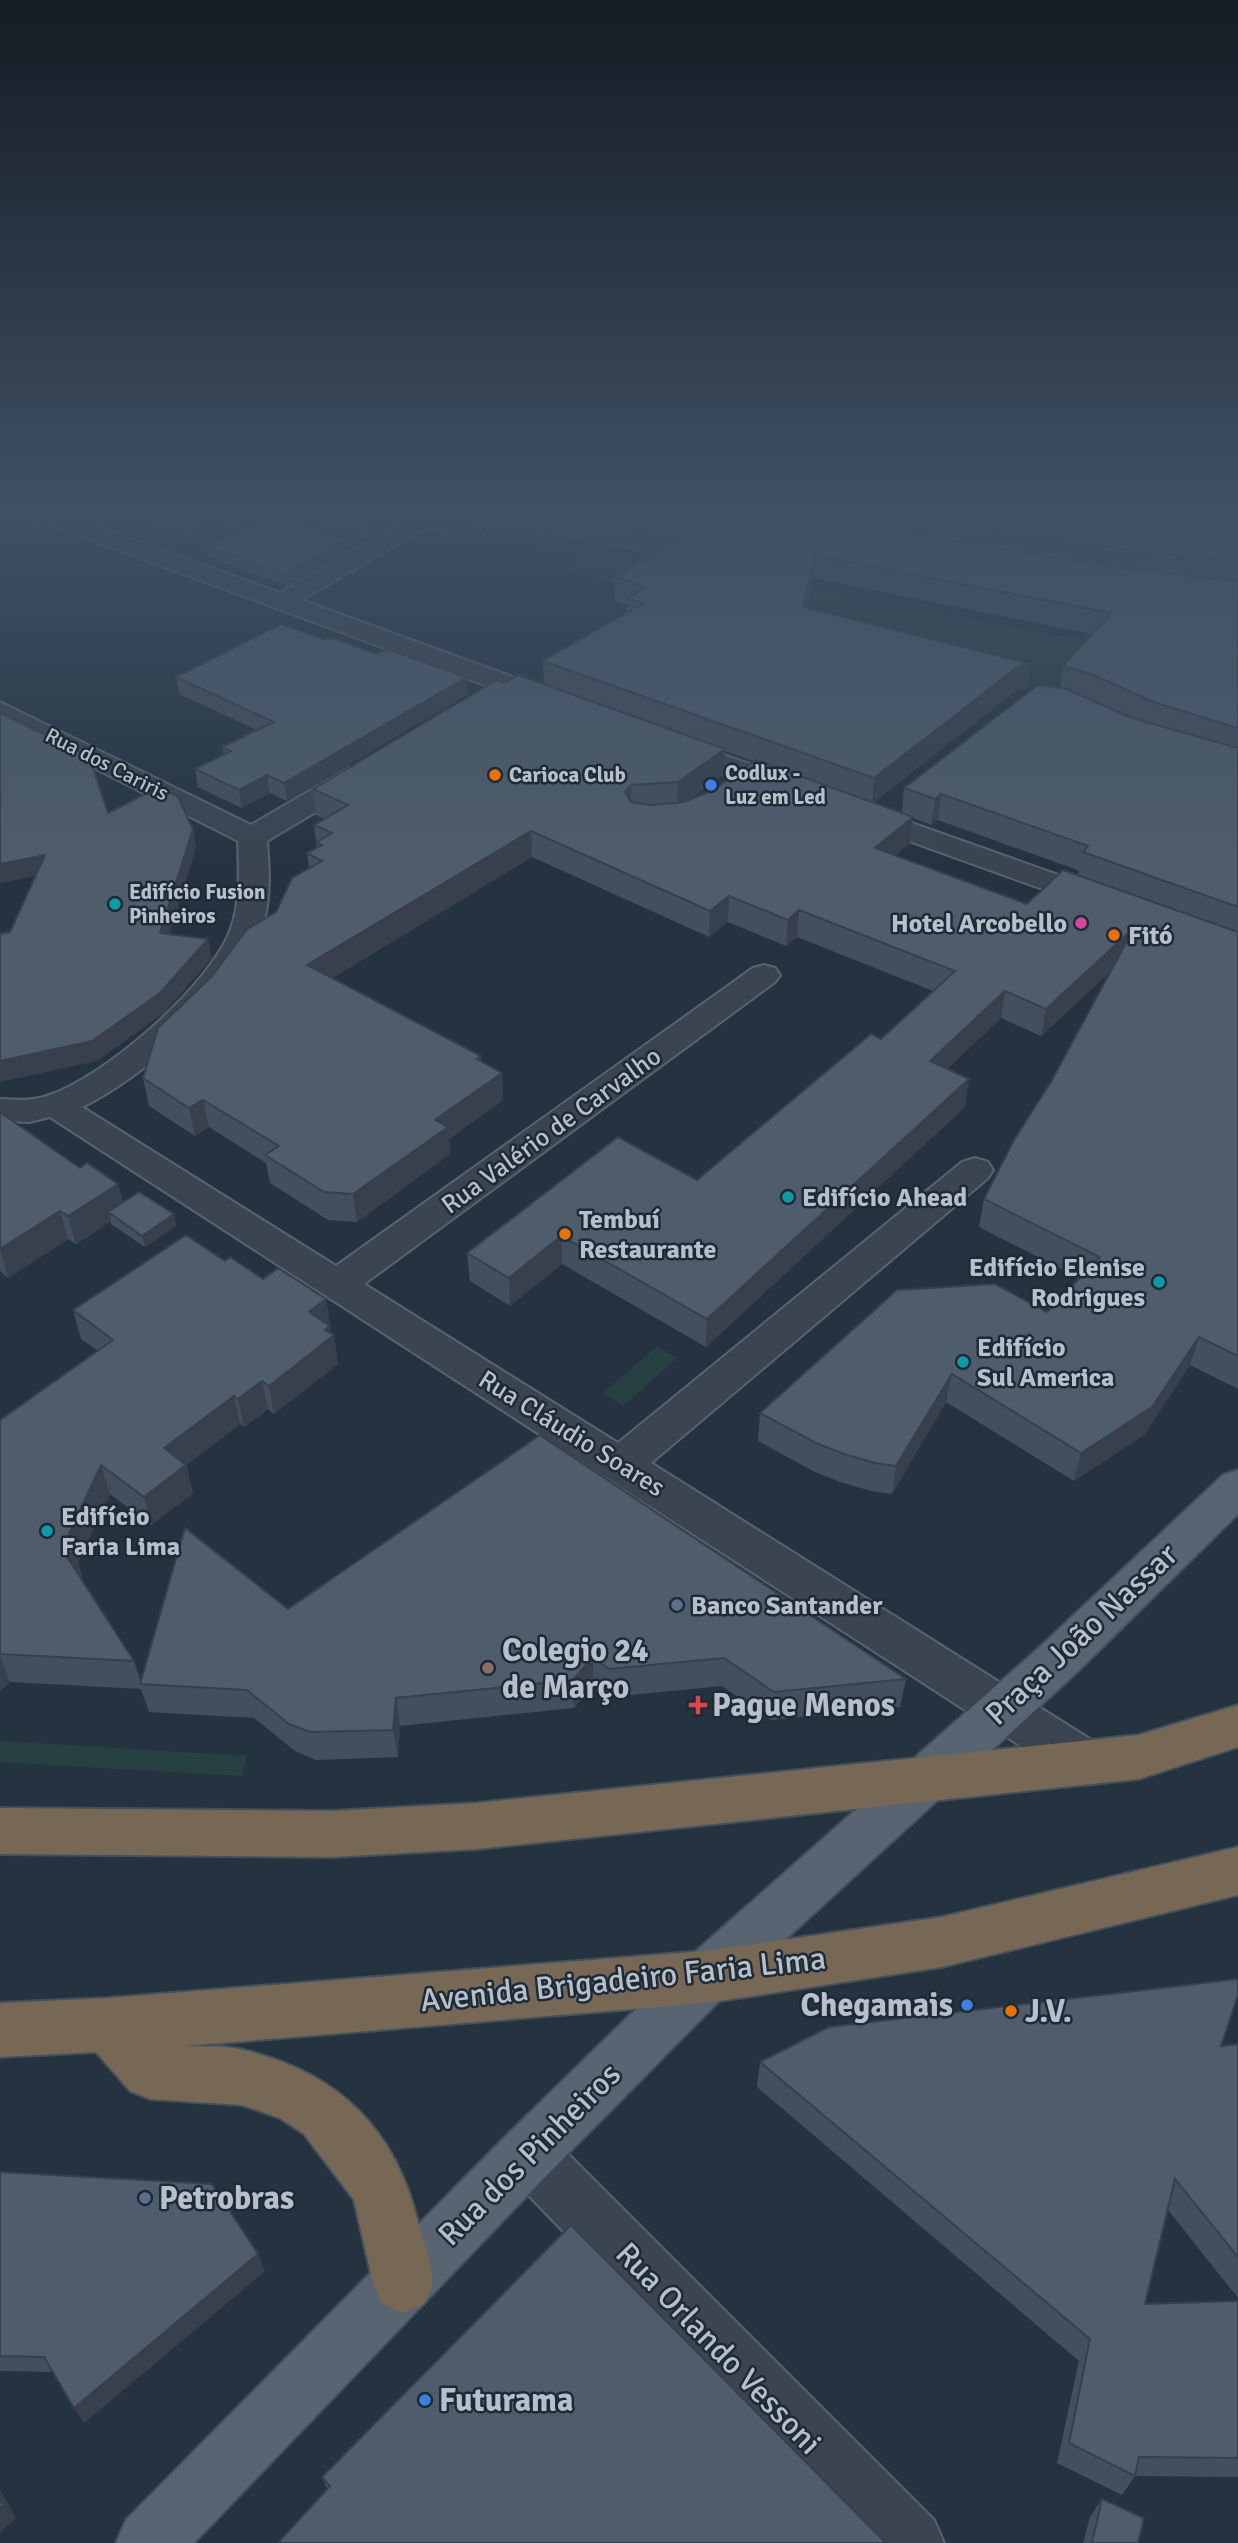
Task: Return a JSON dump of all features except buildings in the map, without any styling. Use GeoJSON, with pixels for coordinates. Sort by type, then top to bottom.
{"type":"FeatureCollection","features":[{"type":"Feature","properties":{"kind":"highway"},"geometry":{"type":"LineString","coordinates":[[0,1830],[332,1834],[477,1826],[1139,1757],[1238,1726]]}},
{"type":"Feature","properties":{"kind":"highway","name":"Avenida Brigadeiro Faria Lima"},"geometry":{"type":"LineString","coordinates":[[0,2030],[107,2025],[706,1977],[942,1942],[1238,1871]]}},
{"type":"Feature","properties":{"kind":"highway"},"geometry":{"type":"LineString","coordinates":[[107,2025],[150,2071],[242,2077],[295,2095],[324,2115],[362,2160],[381,2189],[403,2283]]}},
{"type":"Feature","properties":{"kind":"main road","name":"Praça João Nassar"},"geometry":{"type":"LineString","coordinates":[[923,1780],[1058,1660],[1238,1487]]}},
{"type":"Feature","properties":{"kind":"main road","name":"Rua dos Pinheiros"},"geometry":{"type":"LineString","coordinates":[[149,2543],[528,2154],[706,1977],[923,1780]]}},
{"type":"Feature","properties":{"kind":"street"},"geometry":{"type":"LineString","coordinates":[[344,628],[496,692],[572,708]]}},
{"type":"Feature","properties":{"kind":"street","name":"Rua dos Cariris"},"geometry":{"type":"LineString","coordinates":[[0,710],[252,837]]}},
{"type":"Feature","properties":{"kind":"street"},"geometry":{"type":"LineString","coordinates":[[648,736],[825,800],[884,811],[1121,908]]}},
{"type":"Feature","properties":{"kind":"street"},"geometry":{"type":"LineString","coordinates":[[0,1110],[12,1112],[55,1105],[120,1070],[163,1034],[200,998],[238,949],[255,897],[252,837],[380,761]]}},
{"type":"Feature","properties":{"kind":"street"},"geometry":{"type":"LineString","coordinates":[[725,791],[750,773]]}},
{"type":"Feature","properties":{"kind":"street","name":"Rua Valério de Carvalho"},"geometry":{"type":"LineString","coordinates":[[337,1284],[764,975]]}},
{"type":"Feature","properties":{"kind":"street","name":"Rua Cláudio Soares"},"geometry":{"type":"LineString","coordinates":[[55,1105],[1087,1763]]}},
{"type":"Feature","properties":{"kind":"street"},"geometry":{"type":"LineString","coordinates":[[621,1464],[975,1170]]}},
{"type":"Feature","properties":{"kind":"street","name":"Rua Orlando Vessoni"},"geometry":{"type":"LineString","coordinates":[[528,2154],[911,2543]]}},
{"type":"Feature","properties":{"kind":"green space"},"geometry":{"type":"Polygon","coordinates":[[[900,628],[1019,628],[1238,669],[1088,660],[1048,692],[877,646],[900,628]]]}},
{"type":"Feature","properties":{"kind":"green space"},"geometry":{"type":"Polygon","coordinates":[[[657,1346],[677,1358],[623,1406],[603,1393],[657,1346]]]}},
{"type":"Feature","properties":{"kind":"green space"},"geometry":{"type":"Polygon","coordinates":[[[0,1741],[247,1756],[242,1776],[0,1762],[0,1741]]]}},
{"type":"Feature","properties":{"kind":"place","name":"Carioca Club"},"geometry":{"type":"Point","coordinates":[495,775]}},
{"type":"Feature","properties":{"kind":"place","name":"Codlux - Luz em Led"},"geometry":{"type":"Point","coordinates":[711,785]}},
{"type":"Feature","properties":{"kind":"place","name":"Edifício Fusion Pinheiros"},"geometry":{"type":"Point","coordinates":[115,904]}},
{"type":"Feature","properties":{"kind":"place","name":"Hotel Arcobello"},"geometry":{"type":"Point","coordinates":[1081,923]}},
{"type":"Feature","properties":{"kind":"place","name":"Fitó"},"geometry":{"type":"Point","coordinates":[1114,935]}},
{"type":"Feature","properties":{"kind":"place","name":"Edifício Ahead"},"geometry":{"type":"Point","coordinates":[788,1197]}},
{"type":"Feature","properties":{"kind":"place","name":"Tembuí Restaurante"},"geometry":{"type":"Point","coordinates":[565,1234]}},
{"type":"Feature","properties":{"kind":"place","name":"Edifício Elenise Rodrigues"},"geometry":{"type":"Point","coordinates":[1159,1282]}},
{"type":"Feature","properties":{"kind":"place","name":"Edifício Sul America"},"geometry":{"type":"Point","coordinates":[963,1362]}},
{"type":"Feature","properties":{"kind":"place","name":"Edifício Faria Lima"},"geometry":{"type":"Point","coordinates":[47,1531]}},
{"type":"Feature","properties":{"kind":"place","name":"Banco Santander"},"geometry":{"type":"Point","coordinates":[677,1605]}},
{"type":"Feature","properties":{"kind":"place","name":"Colegio 24 de Março"},"geometry":{"type":"Point","coordinates":[488,1668]}},
{"type":"Feature","properties":{"kind":"place","name":"Pague Menos"},"geometry":{"type":"Point","coordinates":[698,1705]}},
{"type":"Feature","properties":{"kind":"place","name":"Chegamais"},"geometry":{"type":"Point","coordinates":[967,2005]}},
{"type":"Feature","properties":{"kind":"place","name":"J.V."},"geometry":{"type":"Point","coordinates":[1011,2011]}},
{"type":"Feature","properties":{"kind":"place","name":"Petrobras"},"geometry":{"type":"Point","coordinates":[145,2198]}},
{"type":"Feature","properties":{"kind":"place","name":"Futurama"},"geometry":{"type":"Point","coordinates":[425,2400]}}]}
